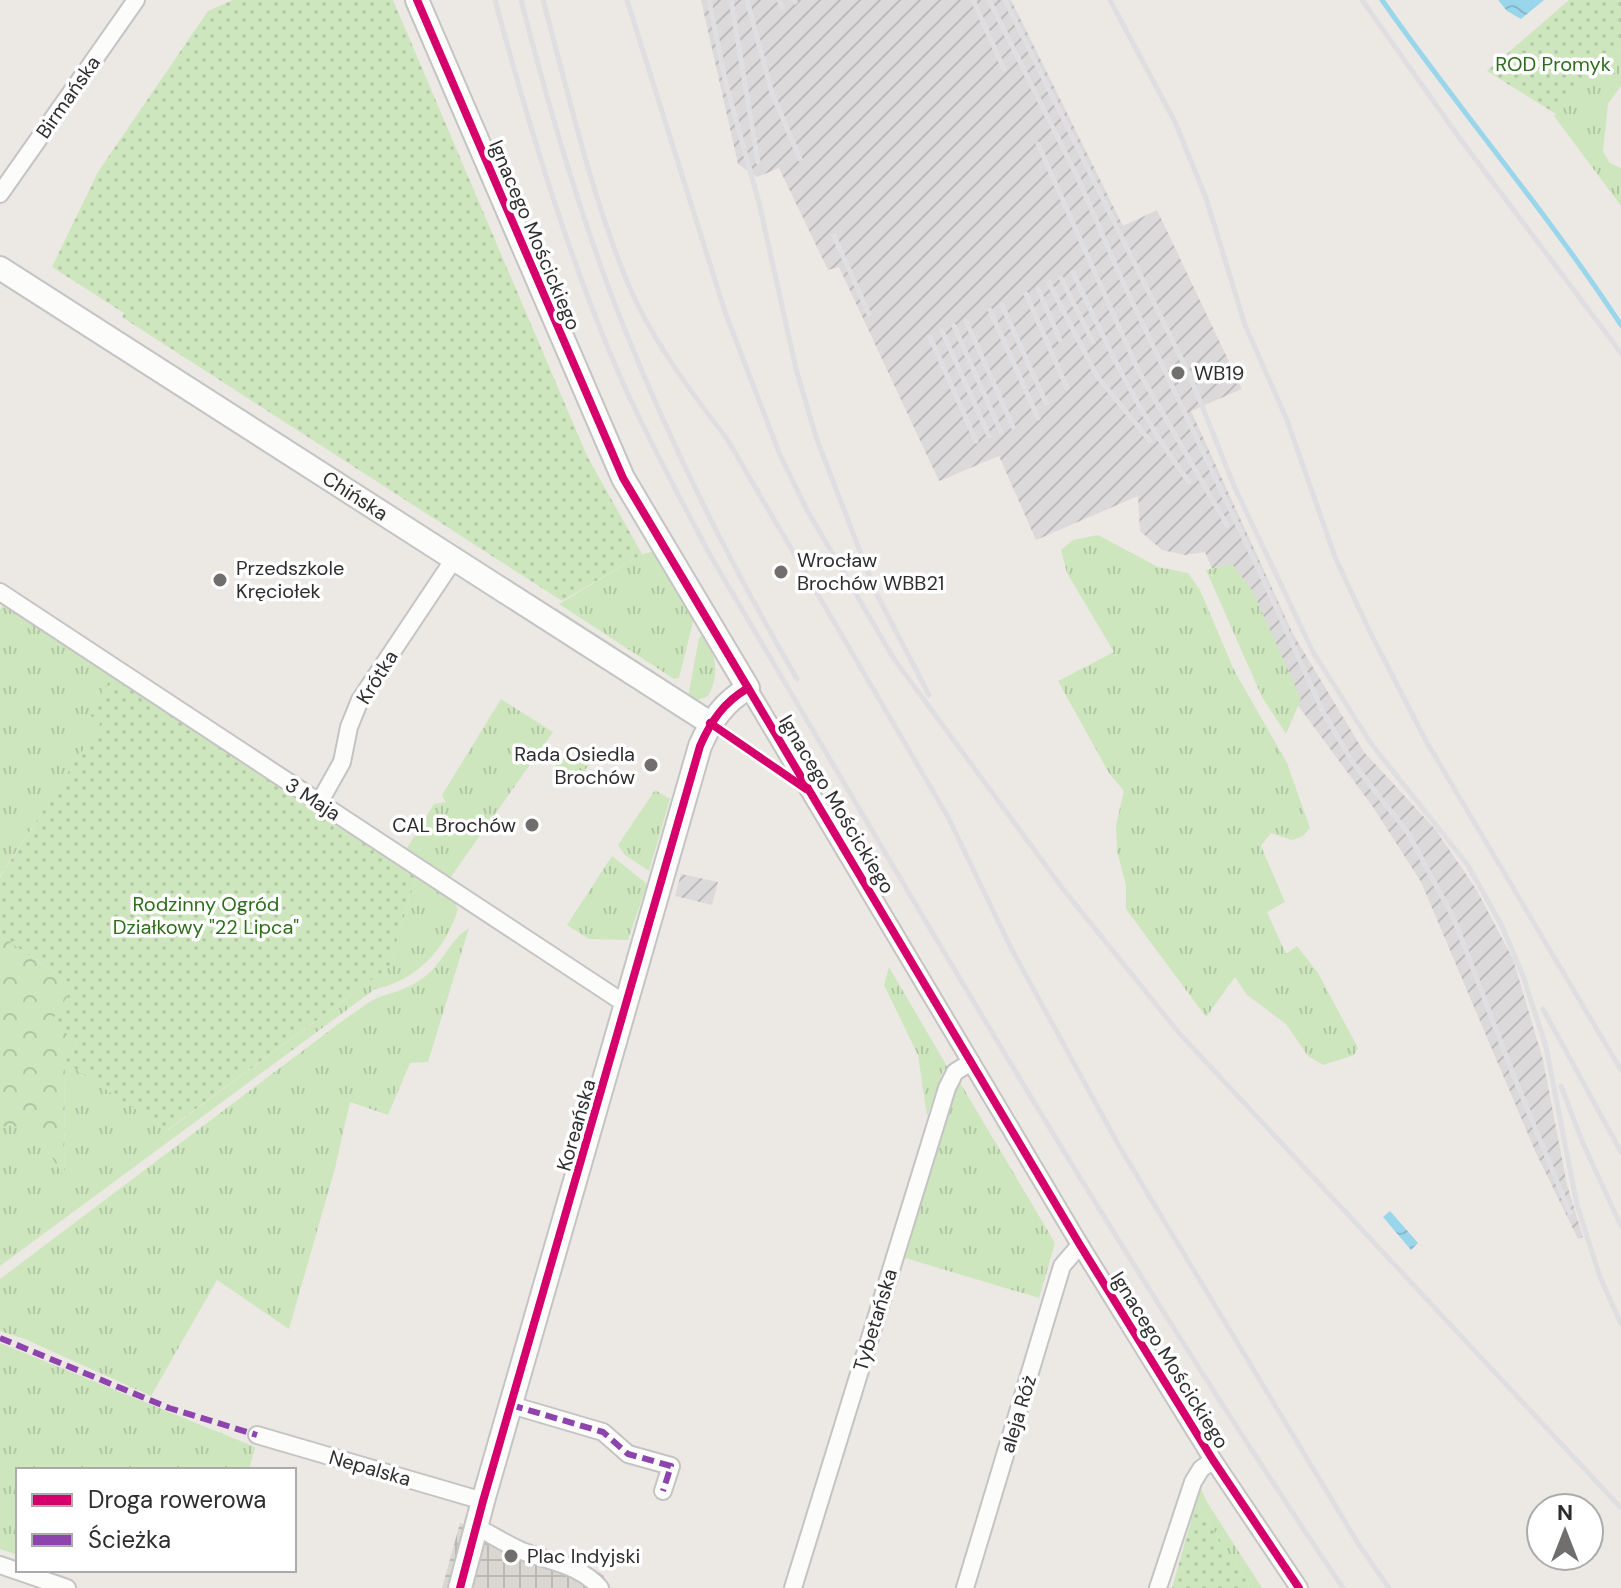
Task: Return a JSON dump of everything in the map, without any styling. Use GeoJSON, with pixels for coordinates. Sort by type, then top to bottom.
{"type":"FeatureCollection","features":[{"type":"Feature","properties":{"kind":"street","name":"Birmańska"},"geometry":{"type":"LineString","coordinates":[[0,194],[136,0]]}},
{"type":"Feature","properties":{"kind":"street","name":"Ignacego Mościckiego"},"geometry":{"type":"LineString","coordinates":[[417,0],[623,478],[1080,1245],[1213,1460],[1299,1588]]}},
{"type":"Feature","properties":{"kind":"street","name":"Chińska"},"geometry":{"type":"LineString","coordinates":[[0,268],[710,723]]}},
{"type":"Feature","properties":{"kind":"street","name":"Krótka"},"geometry":{"type":"LineString","coordinates":[[319,803],[342,762],[349,727],[360,700],[454,559]]}},
{"type":"Feature","properties":{"kind":"street","name":"3 Maja"},"geometry":{"type":"LineString","coordinates":[[0,592],[627,1005]]}},
{"type":"Feature","properties":{"kind":"street","name":"Koreańska"},"geometry":{"type":"LineString","coordinates":[[460,1588],[700,746],[710,723],[732,698],[748,688]]}},
{"type":"Feature","properties":{"kind":"street","name":"Tybetańska"},"geometry":{"type":"LineString","coordinates":[[793,1588],[947,1088],[955,1072],[971,1062]]}},
{"type":"Feature","properties":{"kind":"street","name":"aleja Róż"},"geometry":{"type":"LineString","coordinates":[[965,1588],[1062,1266],[1080,1245]]}},
{"type":"Feature","properties":{"kind":"street"},"geometry":{"type":"LineString","coordinates":[[511,1405],[603,1432],[628,1454],[671,1466],[663,1491]]}},
{"type":"Feature","properties":{"kind":"street","name":"Nepalska"},"geometry":{"type":"LineString","coordinates":[[257,1435],[483,1501]]}},
{"type":"Feature","properties":{"kind":"street"},"geometry":{"type":"LineString","coordinates":[[1158,1588],[1193,1482],[1201,1469],[1213,1460]]}},
{"type":"Feature","properties":{"kind":"street"},"geometry":{"type":"LineString","coordinates":[[477,1527],[520,1550],[569,1566],[588,1576],[600,1588]]}},
{"type":"Feature","properties":{"kind":"street"},"geometry":{"type":"LineString","coordinates":[[20,1572],[67,1588]]}},
{"type":"Feature","properties":{"kind":"shaded area"},"geometry":{"type":"Polygon","coordinates":[[[701,0],[1011,0],[1123,226],[1157,210],[1242,389],[1191,411],[1293,634],[1364,752],[1435,829],[1476,889],[1513,959],[1543,1060],[1567,1185],[1583,1237],[1578,1239],[1536,1153],[1421,882],[1373,807],[1232,616],[1205,552],[1185,555],[1162,550],[1140,531],[1138,496],[1036,540],[999,456],[939,481],[839,267],[828,270],[779,168],[757,177],[738,164],[701,0]]]}},
{"type":"Feature","properties":{"kind":"shaded area"},"geometry":{"type":"Polygon","coordinates":[[[681,874],[718,882],[712,905],[675,896],[681,874]]]}},
{"type":"Feature","properties":{"kind":"shaded area","name":"Plac Indyjski"},"geometry":{"type":"Polygon","coordinates":[[[460,1523],[577,1558],[603,1575],[611,1588],[442,1588],[460,1523]]]}},
{"type":"Feature","properties":{"kind":"green space"},"geometry":{"type":"Polygon","coordinates":[[[233,0],[393,0],[587,456],[642,554],[562,601],[122,317],[124,313],[52,267],[98,172],[208,11],[233,0]]]}},
{"type":"Feature","properties":{"kind":"green space","name":"ROD Promyk"},"geometry":{"type":"Polygon","coordinates":[[[1569,0],[1621,0],[1621,48],[1556,114],[1487,71],[1569,0]]]}},
{"type":"Feature","properties":{"kind":"green space"},"geometry":{"type":"Polygon","coordinates":[[[1621,48],[1621,86],[1608,104],[1603,152],[1610,163],[1621,168],[1621,206],[1554,116],[1621,48]]]}},
{"type":"Feature","properties":{"kind":"green space"},"geometry":{"type":"Polygon","coordinates":[[[1098,535],[1158,567],[1188,573],[1200,590],[1234,670],[1287,763],[1310,828],[1303,836],[1292,840],[1271,833],[1261,846],[1285,902],[1267,912],[1286,954],[1297,946],[1318,973],[1358,1048],[1354,1055],[1323,1065],[1308,1056],[1286,1024],[1247,995],[1235,977],[1206,1017],[1126,909],[1126,885],[1117,851],[1116,825],[1124,791],[1109,773],[1058,681],[1114,652],[1067,573],[1061,550],[1073,540],[1098,535]]]}},
{"type":"Feature","properties":{"kind":"green space"},"geometry":{"type":"Polygon","coordinates":[[[655,551],[694,618],[679,678],[674,679],[559,604],[642,554],[655,551]]]}},
{"type":"Feature","properties":{"kind":"green space"},"geometry":{"type":"Polygon","coordinates":[[[1232,564],[1252,590],[1301,699],[1286,734],[1262,697],[1206,570],[1232,564]]]}},
{"type":"Feature","properties":{"kind":"green space"},"geometry":{"type":"Polygon","coordinates":[[[4,603],[114,675],[102,722],[0,876],[0,610],[4,603]]]}},
{"type":"Feature","properties":{"kind":"green space"},"geometry":{"type":"Polygon","coordinates":[[[556,608],[672,683],[671,686],[555,611],[556,608]]]}},
{"type":"Feature","properties":{"kind":"green space"},"geometry":{"type":"Polygon","coordinates":[[[704,634],[714,657],[715,672],[708,696],[698,700],[688,697],[699,638],[704,634]]]}},
{"type":"Feature","properties":{"kind":"green space","name":"Rodzinny Ogród Działkowy \"22 Lipca\""},"geometry":{"type":"Polygon","coordinates":[[[114,675],[417,874],[389,967],[167,1130],[65,1062],[78,1042],[51,1022],[74,986],[0,935],[0,877],[101,722],[91,716],[90,707],[114,675]]]}},
{"type":"Feature","properties":{"kind":"green space"},"geometry":{"type":"Polygon","coordinates":[[[501,699],[553,732],[450,878],[406,850],[434,804],[446,802],[442,795],[501,699]]]}},
{"type":"Feature","properties":{"kind":"green space"},"geometry":{"type":"Polygon","coordinates":[[[593,750],[597,752],[576,784],[554,769],[558,761],[593,750]]]}},
{"type":"Feature","properties":{"kind":"green space"},"geometry":{"type":"Polygon","coordinates":[[[655,790],[670,799],[649,871],[625,855],[618,845],[655,790]]]}},
{"type":"Feature","properties":{"kind":"green space"},"geometry":{"type":"Polygon","coordinates":[[[612,856],[647,884],[628,940],[589,939],[567,925],[612,856]]]}},
{"type":"Feature","properties":{"kind":"green space"},"geometry":{"type":"Polygon","coordinates":[[[417,874],[451,897],[458,909],[446,937],[427,961],[404,979],[375,989],[0,1266],[0,1127],[13,1126],[32,1133],[64,1175],[65,1062],[168,1130],[389,967],[417,874]]]}},
{"type":"Feature","properties":{"kind":"green space"},"geometry":{"type":"Polygon","coordinates":[[[469,928],[428,1062],[410,1063],[388,1115],[350,1102],[335,1168],[289,1329],[217,1280],[151,1396],[27,1340],[0,1331],[0,1279],[345,1019],[373,1000],[407,988],[423,978],[469,928]]]}},
{"type":"Feature","properties":{"kind":"green space"},"geometry":{"type":"Polygon","coordinates":[[[0,935],[74,986],[78,1042],[65,1062],[64,1177],[46,1148],[31,1133],[12,1126],[0,1127],[0,935]]]}},
{"type":"Feature","properties":{"kind":"green space"},"geometry":{"type":"Polygon","coordinates":[[[889,967],[948,1068],[943,1071],[927,1116],[918,1055],[884,985],[889,967]]]}},
{"type":"Feature","properties":{"kind":"green space"},"geometry":{"type":"Polygon","coordinates":[[[959,1081],[1055,1243],[1039,1298],[902,1257],[959,1081]]]}},
{"type":"Feature","properties":{"kind":"green space"},"geometry":{"type":"Polygon","coordinates":[[[0,1343],[255,1447],[250,1468],[16,1468],[16,1554],[0,1549],[0,1343]]]}},
{"type":"Feature","properties":{"kind":"green space"},"geometry":{"type":"Polygon","coordinates":[[[1201,1489],[1262,1588],[1251,1588],[1196,1503],[1201,1489]]]}},
{"type":"Feature","properties":{"kind":"green space"},"geometry":{"type":"Polygon","coordinates":[[[1196,1503],[1251,1588],[1172,1588],[1196,1503]]]}},
{"type":"Feature","properties":{"kind":"water"},"geometry":{"type":"Polygon","coordinates":[[[1498,0],[1544,0],[1521,19],[1507,11],[1498,0]]]}},
{"type":"Feature","properties":{"kind":"water"},"geometry":{"type":"Polygon","coordinates":[[[1390,1211],[1418,1243],[1411,1250],[1383,1217],[1390,1211]]]}},
{"type":"Feature","properties":{"kind":"waterway"},"geometry":{"type":"LineString","coordinates":[[1382,0],[1563,242],[1621,325]]}},
{"type":"Feature","properties":{"kind":"railway"},"geometry":{"type":"LineString","coordinates":[[495,0],[536,145],[602,335],[632,403],[710,555],[1097,1206],[1259,1462],[1343,1588]]}},
{"type":"Feature","properties":{"kind":"railway"},"geometry":{"type":"LineString","coordinates":[[521,0],[567,164],[623,325],[704,505],[797,679]]}},
{"type":"Feature","properties":{"kind":"railway"},"geometry":{"type":"LineString","coordinates":[[543,0],[600,207],[624,274],[645,318],[684,380],[727,439],[948,817],[1011,948],[1119,1146],[1359,1545],[1389,1588]]}},
{"type":"Feature","properties":{"kind":"railway"},"geometry":{"type":"LineString","coordinates":[[627,0],[725,312],[780,455],[807,510],[894,659],[1063,889],[1179,1033],[1621,1508]]}},
{"type":"Feature","properties":{"kind":"railway"},"geometry":{"type":"LineString","coordinates":[[709,0],[726,84],[759,203],[796,369],[816,437],[876,593],[929,695]]}},
{"type":"Feature","properties":{"kind":"railway"},"geometry":{"type":"LineString","coordinates":[[731,0],[758,162]]}},
{"type":"Feature","properties":{"kind":"railway"},"geometry":{"type":"LineString","coordinates":[[747,0],[772,93],[800,159]]}},
{"type":"Feature","properties":{"kind":"railway"},"geometry":{"type":"LineString","coordinates":[[779,0],[782,7]]}},
{"type":"Feature","properties":{"kind":"railway"},"geometry":{"type":"LineString","coordinates":[[973,0],[1004,69]]}},
{"type":"Feature","properties":{"kind":"railway"},"geometry":{"type":"LineString","coordinates":[[989,0],[1077,176],[1122,280],[1322,710],[1353,763],[1408,833],[1454,919],[1570,1213]]}},
{"type":"Feature","properties":{"kind":"railway"},"geometry":{"type":"LineString","coordinates":[[1005,0],[1190,376],[1234,486],[1313,652],[1372,745],[1467,864],[1502,926],[1523,976],[1546,1047],[1577,1205],[1600,1277],[1621,1324]]}},
{"type":"Feature","properties":{"kind":"railway"},"geometry":{"type":"LineString","coordinates":[[1110,0],[1175,122],[1206,198],[1245,325],[1287,420],[1335,557],[1370,632],[1426,741],[1621,1070]]}},
{"type":"Feature","properties":{"kind":"railway"},"geometry":{"type":"LineString","coordinates":[[1362,0],[1458,136],[1621,353]]}},
{"type":"Feature","properties":{"kind":"railway"},"geometry":{"type":"LineString","coordinates":[[1038,144],[1138,370],[1227,525]]}},
{"type":"Feature","properties":{"kind":"railway"},"geometry":{"type":"LineString","coordinates":[[834,236],[869,314]]}},
{"type":"Feature","properties":{"kind":"railway"},"geometry":{"type":"LineString","coordinates":[[1073,272],[1140,407],[1189,482]]}},
{"type":"Feature","properties":{"kind":"railway"},"geometry":{"type":"LineString","coordinates":[[1061,278],[1093,342]]}},
{"type":"Feature","properties":{"kind":"railway"},"geometry":{"type":"LineString","coordinates":[[1049,283],[1097,376],[1150,441]]}},
{"type":"Feature","properties":{"kind":"railway"},"geometry":{"type":"LineString","coordinates":[[1038,289],[1060,340]]}},
{"type":"Feature","properties":{"kind":"railway"},"geometry":{"type":"LineString","coordinates":[[1026,294],[1067,388]]}},
{"type":"Feature","properties":{"kind":"railway"},"geometry":{"type":"LineString","coordinates":[[1002,305],[1046,403]]}},
{"type":"Feature","properties":{"kind":"railway"},"geometry":{"type":"LineString","coordinates":[[990,310],[1038,418]]}},
{"type":"Feature","properties":{"kind":"railway"},"geometry":{"type":"LineString","coordinates":[[966,321],[1013,427]]}},
{"type":"Feature","properties":{"kind":"railway"},"geometry":{"type":"LineString","coordinates":[[954,326],[1001,432]]}},
{"type":"Feature","properties":{"kind":"railway"},"geometry":{"type":"LineString","coordinates":[[942,331],[989,436]]}},
{"type":"Feature","properties":{"kind":"railway"},"geometry":{"type":"LineString","coordinates":[[930,337],[976,441]]}},
{"type":"Feature","properties":{"kind":"railway"},"geometry":{"type":"LineString","coordinates":[[1543,1009],[1621,1152]]}},
{"type":"Feature","properties":{"kind":"railway"},"geometry":{"type":"LineString","coordinates":[[1561,1086],[1621,1226]]}},
{"type":"Feature","properties":{"kind":"marked path"},"geometry":{"type":"LineString","coordinates":[[0,1338],[169,1408],[257,1435]]}},
{"type":"Feature","properties":{"kind":"marked path"},"geometry":{"type":"LineString","coordinates":[[511,1405],[603,1432],[628,1454],[671,1466],[663,1491]]}},
{"type":"Feature","properties":{"kind":"cycle path"},"geometry":{"type":"LineString","coordinates":[[417,0],[623,478],[1080,1245],[1213,1460],[1299,1588]]}},
{"type":"Feature","properties":{"kind":"cycle path"},"geometry":{"type":"LineString","coordinates":[[460,1588],[700,746],[719,713],[748,688]]}},
{"type":"Feature","properties":{"kind":"cycle path"},"geometry":{"type":"LineString","coordinates":[[710,723],[806,789]]}},
{"type":"Feature","properties":{"kind":"place","name":"WB19"},"geometry":{"type":"Point","coordinates":[1178,373]}},
{"type":"Feature","properties":{"kind":"place","name":"Wrocław Brochów WBB21"},"geometry":{"type":"Point","coordinates":[781,572]}},
{"type":"Feature","properties":{"kind":"place","name":"Przedszkole Kręciołek"},"geometry":{"type":"Point","coordinates":[220,580]}},
{"type":"Feature","properties":{"kind":"place","name":"Rada Osiedla Brochów"},"geometry":{"type":"Point","coordinates":[651,765]}},
{"type":"Feature","properties":{"kind":"place","name":"CAL Brochów"},"geometry":{"type":"Point","coordinates":[532,825]}},
{"type":"Feature","properties":{"kind":"place","name":"Plac Indyjski"},"geometry":{"type":"Point","coordinates":[511,1556]}}]}
